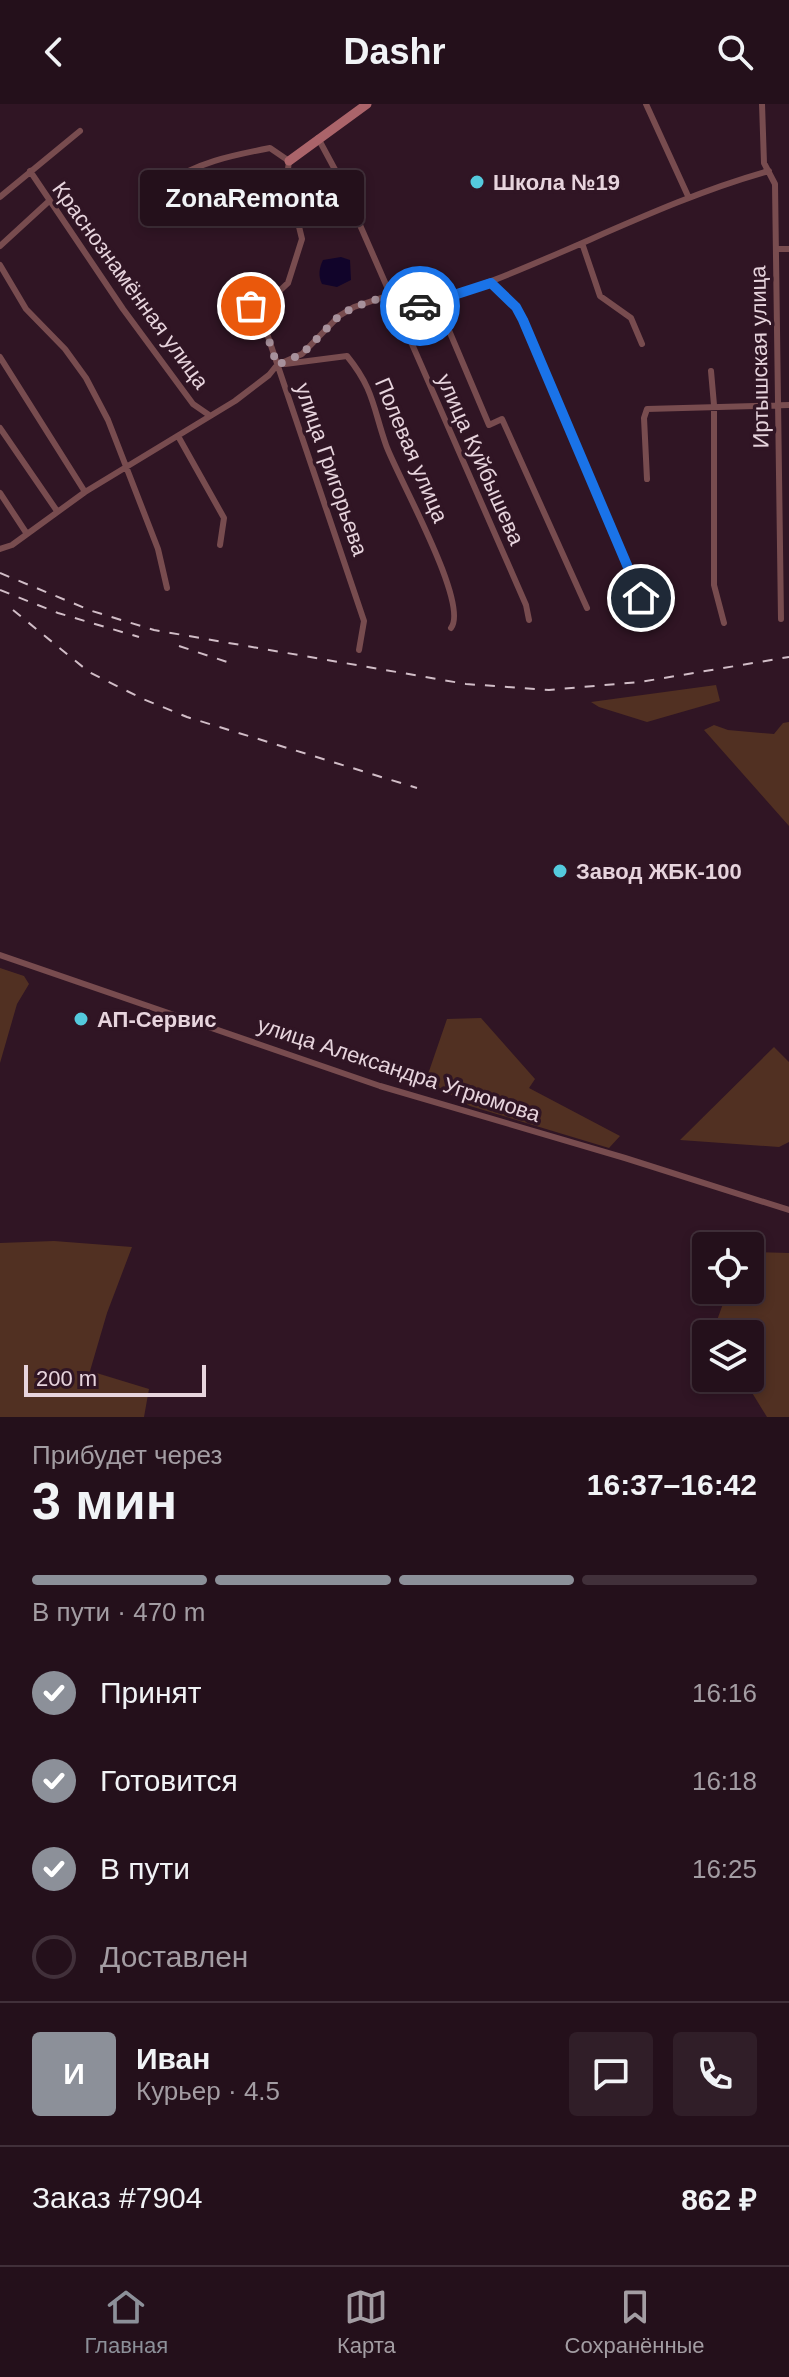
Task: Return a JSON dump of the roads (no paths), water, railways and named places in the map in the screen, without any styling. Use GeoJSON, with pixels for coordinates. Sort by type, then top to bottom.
{"type":"FeatureCollection","features":[{"type":"Feature","properties":{"kind":"street"},"geometry":{"type":"LineString","coordinates":[[251,306],[259,310],[288,283],[302,239],[287,177],[289,161],[367,104]]}},
{"type":"Feature","properties":{"kind":"street"},"geometry":{"type":"LineString","coordinates":[[646,104],[688,196]]}},
{"type":"Feature","properties":{"kind":"street","name":"Иртышская улица"},"geometry":{"type":"LineString","coordinates":[[762,104],[764,163],[775,184],[781,615]]}},
{"type":"Feature","properties":{"kind":"street"},"geometry":{"type":"LineString","coordinates":[[0,197],[80,131]]}},
{"type":"Feature","properties":{"kind":"street","name":"улица Куйбышева"},"geometry":{"type":"LineString","coordinates":[[318,138],[339,177],[526,605],[529,620]]}},
{"type":"Feature","properties":{"kind":"street"},"geometry":{"type":"LineString","coordinates":[[163,185],[186,170],[213,159],[270,148],[289,161]]}},
{"type":"Feature","properties":{"kind":"street","name":"Краснознамённая улица"},"geometry":{"type":"LineString","coordinates":[[30,171],[48,202],[193,404],[209,415]]}},
{"type":"Feature","properties":{"kind":"street"},"geometry":{"type":"LineString","coordinates":[[397,312],[491,283],[688,196],[769,171]]}},
{"type":"Feature","properties":{"kind":"street"},"geometry":{"type":"LineString","coordinates":[[0,246],[48,202]]}},
{"type":"Feature","properties":{"kind":"street"},"geometry":{"type":"LineString","coordinates":[[582,243],[600,296],[631,318],[642,344]]}},
{"type":"Feature","properties":{"kind":"street"},"geometry":{"type":"LineString","coordinates":[[776,249],[789,249]]}},
{"type":"Feature","properties":{"kind":"street"},"geometry":{"type":"LineString","coordinates":[[0,265],[26,309],[65,349],[86,378],[108,420],[165,568],[167,588]]}},
{"type":"Feature","properties":{"kind":"street"},"geometry":{"type":"LineString","coordinates":[[491,283],[516,307],[523,320],[641,598]]}},
{"type":"Feature","properties":{"kind":"street"},"geometry":{"type":"LineString","coordinates":[[0,549],[12,545],[85,492],[235,401],[277,365],[302,354],[339,316],[354,307],[390,295]]}},
{"type":"Feature","properties":{"kind":"street"},"geometry":{"type":"LineString","coordinates":[[437,302],[489,425],[502,419],[587,608]]}},
{"type":"Feature","properties":{"kind":"street","name":"улица Григорьева"},"geometry":{"type":"LineString","coordinates":[[259,310],[364,621],[359,650]]}},
{"type":"Feature","properties":{"kind":"street","name":"Полевая улица"},"geometry":{"type":"LineString","coordinates":[[277,365],[347,356],[357,368],[370,389],[387,447],[419,510],[453,601],[455,621],[451,628]]}},
{"type":"Feature","properties":{"kind":"street"},"geometry":{"type":"LineString","coordinates":[[0,357],[85,492]]}},
{"type":"Feature","properties":{"kind":"street"},"geometry":{"type":"LineString","coordinates":[[711,371],[714,405],[714,585],[724,623]]}},
{"type":"Feature","properties":{"kind":"street"},"geometry":{"type":"LineString","coordinates":[[647,479],[644,418],[647,409],[789,405]]}},
{"type":"Feature","properties":{"kind":"street"},"geometry":{"type":"LineString","coordinates":[[0,428],[57,511]]}},
{"type":"Feature","properties":{"kind":"street"},"geometry":{"type":"LineString","coordinates":[[178,436],[224,518],[220,545]]}},
{"type":"Feature","properties":{"kind":"street"},"geometry":{"type":"LineString","coordinates":[[0,493],[27,534]]}},
{"type":"Feature","properties":{"kind":"street","name":"улица Александра Угрюмова"},"geometry":{"type":"LineString","coordinates":[[0,955],[380,1086],[789,1210]]}},
{"type":"Feature","properties":{"kind":"railway"},"geometry":{"type":"LineString","coordinates":[[0,573],[92,611],[154,630],[466,684],[549,690],[640,682],[789,657]]}},
{"type":"Feature","properties":{"kind":"railway"},"geometry":{"type":"LineString","coordinates":[[0,590],[58,613],[139,637]]}},
{"type":"Feature","properties":{"kind":"railway"},"geometry":{"type":"LineString","coordinates":[[13,610],[89,672],[143,699],[187,717],[417,788]]}},
{"type":"Feature","properties":{"kind":"railway"},"geometry":{"type":"LineString","coordinates":[[179,646],[227,662]]}},
{"type":"Feature","properties":{"kind":"place","name":"Школа №19"},"geometry":{"type":"Point","coordinates":[477,182]}},
{"type":"Feature","properties":{"kind":"place","name":"ZonaRemonta"},"geometry":{"type":"Point","coordinates":[251,306]}},
{"type":"Feature","properties":{"kind":"place","name":"Завод ЖБК-100"},"geometry":{"type":"Point","coordinates":[560,871]}},
{"type":"Feature","properties":{"kind":"place","name":"АП-Сервис"},"geometry":{"type":"Point","coordinates":[81,1019]}}]}
